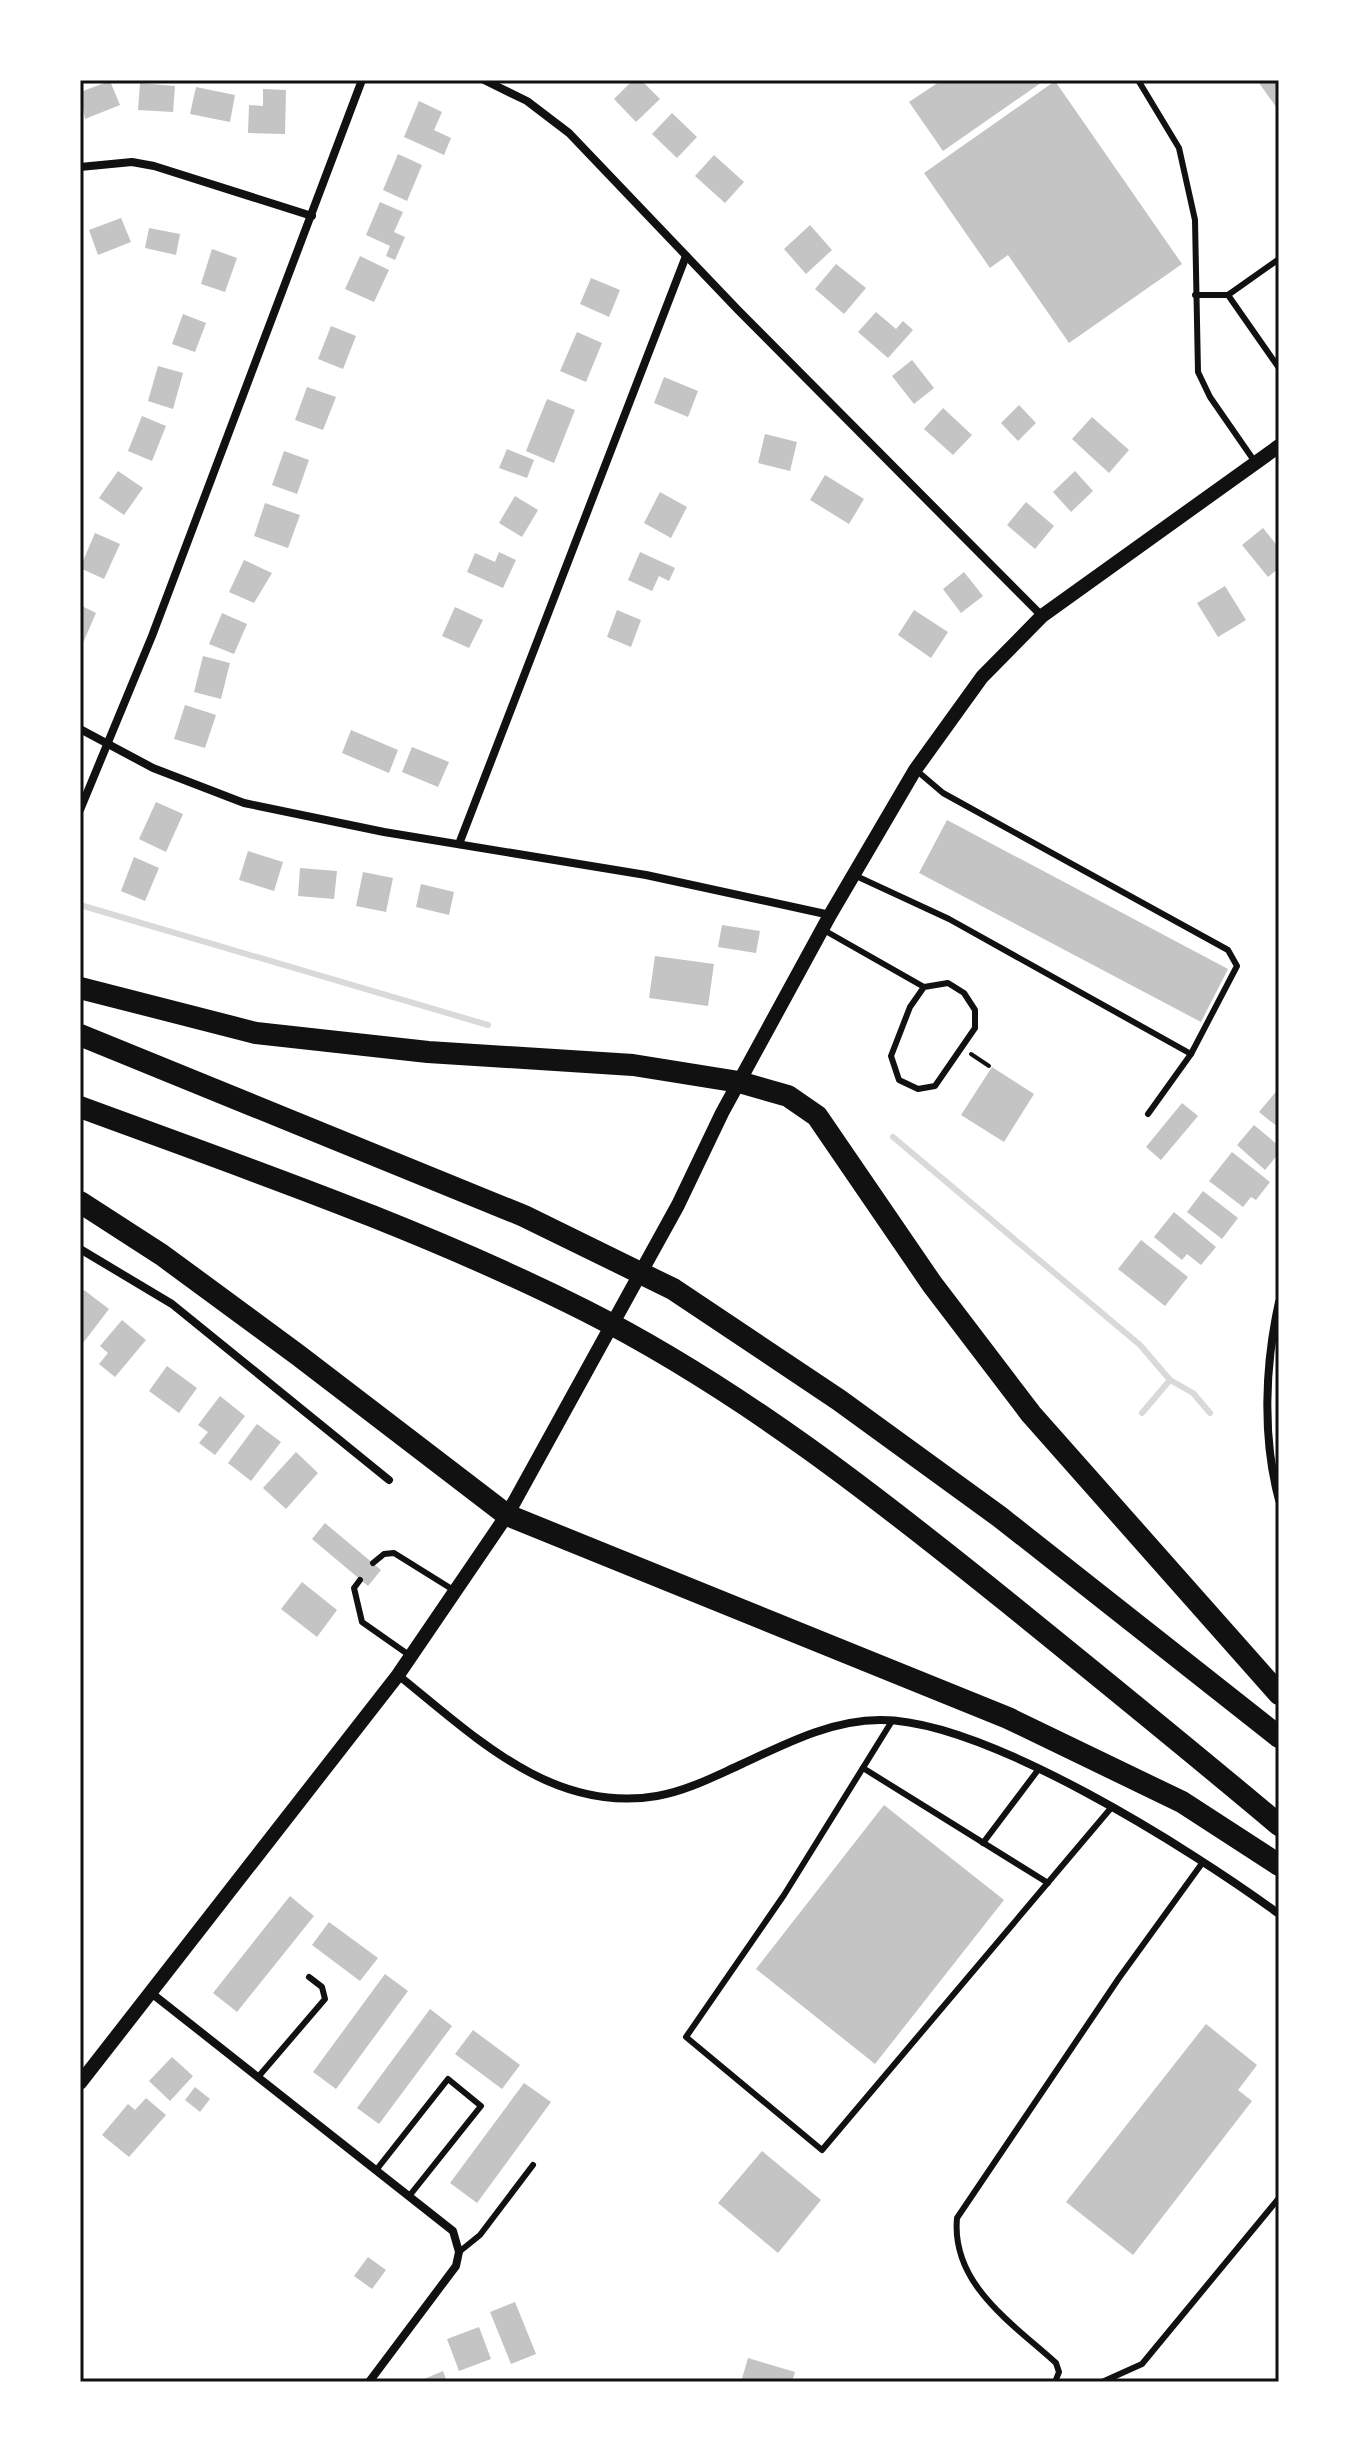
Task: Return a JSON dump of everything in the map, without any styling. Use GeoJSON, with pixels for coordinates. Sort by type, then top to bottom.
{"type":"FeatureCollection","features":[{"type":"Feature","properties":{"kind":"highway"},"geometry":{"type":"LineString","coordinates":[[80,988],[256,1033],[428,1052],[619,1064],[739,1082],[788,1096],[817,1116],[932,1284],[1031,1414],[1279,1694]]}},
{"type":"Feature","properties":{"kind":"highway"},"geometry":{"type":"LineString","coordinates":[[80,1035],[524,1216],[673,1289],[839,1400],[1000,1517],[1279,1737]]}},
{"type":"Feature","properties":{"kind":"highway"},"geometry":{"type":"LineString","coordinates":[[80,1107],[348,1206],[466,1256],[586,1312],[730,1396],[948,1552],[1279,1825]]}},
{"type":"Feature","properties":{"kind":"highway"},"geometry":{"type":"LineString","coordinates":[[80,1202],[162,1255],[507,1515],[1008,1718],[1182,1802],[1279,1865]]}},
{"type":"Feature","properties":{"kind":"street"},"geometry":{"type":"LineString","coordinates":[[80,810],[152,636],[362,80]]}},
{"type":"Feature","properties":{"kind":"street"},"geometry":{"type":"LineString","coordinates":[[484,80],[550,116],[1042,616]]}},
{"type":"Feature","properties":{"kind":"street"},"geometry":{"type":"LineString","coordinates":[[80,167],[132,162],[154,166],[312,216]]}},
{"type":"Feature","properties":{"kind":"street"},"geometry":{"type":"LineString","coordinates":[[459,844],[686,256]]}},
{"type":"Feature","properties":{"kind":"street"},"geometry":{"type":"LineString","coordinates":[[80,2083],[412,1657],[507,1515],[678,1205],[739,1082],[822,929],[915,770],[982,677],[1042,616],[1279,446]]}},
{"type":"Feature","properties":{"kind":"street"},"geometry":{"type":"LineString","coordinates":[[80,729],[153,768],[244,803],[459,844],[646,875],[830,915]]}},
{"type":"Feature","properties":{"kind":"street"},"geometry":{"type":"LineString","coordinates":[[80,1249],[172,1304],[389,1480]]}},
{"type":"Feature","properties":{"kind":"street"},"geometry":{"type":"LineString","coordinates":[[1279,1302],[1269,1372],[1268,1417],[1279,1500]]}},
{"type":"Feature","properties":{"kind":"street"},"geometry":{"type":"LineString","coordinates":[[398,1675],[524,1770],[553,1786],[606,1799],[672,1793],[818,1730],[878,1720],[923,1724],[969,1739],[1111,1808],[1203,1862],[1279,1914]]}},
{"type":"Feature","properties":{"kind":"street"},"geometry":{"type":"LineString","coordinates":[[150,1992],[453,2231],[459,2252],[456,2266],[369,2380]]}},
{"type":"Feature","properties":{"kind":"lane"},"geometry":{"type":"LineString","coordinates":[[1138,80],[1179,148],[1195,220],[1198,372],[1210,397],[1255,462]]}},
{"type":"Feature","properties":{"kind":"lane"},"geometry":{"type":"LineString","coordinates":[[1195,295],[1228,295],[1279,259]]}},
{"type":"Feature","properties":{"kind":"lane"},"geometry":{"type":"LineString","coordinates":[[1228,295],[1279,368]]}},
{"type":"Feature","properties":{"kind":"lane"},"geometry":{"type":"LineString","coordinates":[[915,770],[943,793],[1228,950],[1237,966],[1191,1054],[1148,1114]]}},
{"type":"Feature","properties":{"kind":"lane"},"geometry":{"type":"LineString","coordinates":[[854,875],[949,919],[1191,1054]]}},
{"type":"Feature","properties":{"kind":"lane"},"geometry":{"type":"LineString","coordinates":[[822,929],[924,987],[948,983],[970,1001],[975,1010],[975,1028],[935,1086],[918,1089],[899,1080],[891,1056],[910,1007],[924,987]]}},
{"type":"Feature","properties":{"kind":"lane"},"geometry":{"type":"LineString","coordinates":[[373,1563],[384,1554],[394,1553],[457,1592]]}},
{"type":"Feature","properties":{"kind":"lane"},"geometry":{"type":"LineString","coordinates":[[360,1580],[354,1588],[362,1622],[412,1657]]}},
{"type":"Feature","properties":{"kind":"lane"},"geometry":{"type":"LineString","coordinates":[[892,1721],[784,1895],[686,2037],[822,2150],[1111,1808]]}},
{"type":"Feature","properties":{"kind":"lane"},"geometry":{"type":"LineString","coordinates":[[863,1768],[1048,1883]]}},
{"type":"Feature","properties":{"kind":"lane"},"geometry":{"type":"LineString","coordinates":[[983,1843],[1038,1770]]}},
{"type":"Feature","properties":{"kind":"lane"},"geometry":{"type":"LineString","coordinates":[[1055,2382],[1059,2372],[1056,2363],[985,2298],[965,2273],[959,2256],[957,2218],[1119,1978],[1203,1862]]}},
{"type":"Feature","properties":{"kind":"lane"},"geometry":{"type":"LineString","coordinates":[[259,2076],[325,1999],[322,1987],[309,1977]]}},
{"type":"Feature","properties":{"kind":"lane"},"geometry":{"type":"LineString","coordinates":[[377,2169],[448,2079],[481,2106],[410,2195]]}},
{"type":"Feature","properties":{"kind":"lane"},"geometry":{"type":"LineString","coordinates":[[459,2252],[480,2235],[533,2165]]}},
{"type":"Feature","properties":{"kind":"lane"},"geometry":{"type":"LineString","coordinates":[[1102,2382],[1142,2364],[1279,2198]]}},
{"type":"Feature","properties":{"kind":"path"},"geometry":{"type":"LineString","coordinates":[[961,1047],[989,1066]]}},
{"type":"Feature","properties":{"kind":"building"},"geometry":{"type":"Polygon","coordinates":[[[633,80],[641,80],[660,99],[636,122],[614,99],[633,80]]]}},
{"type":"Feature","properties":{"kind":"building"},"geometry":{"type":"Polygon","coordinates":[[[942,80],[1045,80],[943,151],[909,102],[942,80]]]}},
{"type":"Feature","properties":{"kind":"building"},"geometry":{"type":"Polygon","coordinates":[[[1257,80],[1279,80],[1279,111],[1257,80]]]}},
{"type":"Feature","properties":{"kind":"building"},"geometry":{"type":"Polygon","coordinates":[[[110,81],[120,105],[85,119],[80,92],[110,81]]]}},
{"type":"Feature","properties":{"kind":"building"},"geometry":{"type":"Polygon","coordinates":[[[1055,81],[1182,264],[1069,343],[1008,255],[990,268],[924,173],[1055,81]]]}},
{"type":"Feature","properties":{"kind":"building"},"geometry":{"type":"Polygon","coordinates":[[[140,83],[175,86],[173,112],[138,110],[140,83]]]}},
{"type":"Feature","properties":{"kind":"building"},"geometry":{"type":"Polygon","coordinates":[[[196,87],[235,95],[230,122],[190,114],[196,87]]]}},
{"type":"Feature","properties":{"kind":"building"},"geometry":{"type":"Polygon","coordinates":[[[263,89],[286,90],[285,134],[248,133],[249,105],[263,106],[263,89]]]}},
{"type":"Feature","properties":{"kind":"building"},"geometry":{"type":"Polygon","coordinates":[[[419,101],[442,112],[434,130],[451,138],[444,155],[404,137],[419,101]]]}},
{"type":"Feature","properties":{"kind":"building"},"geometry":{"type":"Polygon","coordinates":[[[672,113],[697,137],[677,158],[652,134],[672,113]]]}},
{"type":"Feature","properties":{"kind":"building"},"geometry":{"type":"Polygon","coordinates":[[[398,154],[422,165],[407,201],[383,190],[398,154]]]}},
{"type":"Feature","properties":{"kind":"building"},"geometry":{"type":"Polygon","coordinates":[[[714,155],[744,182],[725,203],[695,176],[714,155]]]}},
{"type":"Feature","properties":{"kind":"building"},"geometry":{"type":"Polygon","coordinates":[[[380,202],[403,212],[394,232],[405,237],[395,260],[386,256],[390,246],[366,235],[380,202]]]}},
{"type":"Feature","properties":{"kind":"building"},"geometry":{"type":"Polygon","coordinates":[[[121,218],[131,242],[98,255],[89,230],[121,218]]]}},
{"type":"Feature","properties":{"kind":"building"},"geometry":{"type":"Polygon","coordinates":[[[810,225],[832,250],[806,274],[784,249],[810,225]]]}},
{"type":"Feature","properties":{"kind":"building"},"geometry":{"type":"Polygon","coordinates":[[[149,228],[180,234],[176,255],[145,248],[149,228]]]}},
{"type":"Feature","properties":{"kind":"building"},"geometry":{"type":"Polygon","coordinates":[[[212,249],[237,258],[225,292],[201,284],[212,249]]]}},
{"type":"Feature","properties":{"kind":"building"},"geometry":{"type":"Polygon","coordinates":[[[360,256],[389,270],[374,302],[345,289],[360,256]]]}},
{"type":"Feature","properties":{"kind":"building"},"geometry":{"type":"Polygon","coordinates":[[[836,264],[866,288],[844,314],[815,289],[836,264]]]}},
{"type":"Feature","properties":{"kind":"building"},"geometry":{"type":"Polygon","coordinates":[[[591,278],[620,290],[609,317],[580,304],[591,278]]]}},
{"type":"Feature","properties":{"kind":"building"},"geometry":{"type":"Polygon","coordinates":[[[876,312],[896,329],[903,321],[913,330],[888,358],[858,332],[876,312]]]}},
{"type":"Feature","properties":{"kind":"building"},"geometry":{"type":"Polygon","coordinates":[[[183,314],[206,323],[195,352],[172,344],[183,314]]]}},
{"type":"Feature","properties":{"kind":"building"},"geometry":{"type":"Polygon","coordinates":[[[331,326],[356,336],[343,369],[318,359],[331,326]]]}},
{"type":"Feature","properties":{"kind":"building"},"geometry":{"type":"Polygon","coordinates":[[[577,332],[602,343],[586,382],[560,371],[577,332]]]}},
{"type":"Feature","properties":{"kind":"building"},"geometry":{"type":"Polygon","coordinates":[[[912,360],[934,388],[914,404],[892,376],[912,360]]]}},
{"type":"Feature","properties":{"kind":"building"},"geometry":{"type":"Polygon","coordinates":[[[158,366],[183,373],[173,409],[148,401],[158,366]]]}},
{"type":"Feature","properties":{"kind":"building"},"geometry":{"type":"Polygon","coordinates":[[[664,377],[698,391],[688,417],[654,403],[664,377]]]}},
{"type":"Feature","properties":{"kind":"building"},"geometry":{"type":"Polygon","coordinates":[[[307,387],[336,397],[323,430],[295,420],[307,387]]]}},
{"type":"Feature","properties":{"kind":"building"},"geometry":{"type":"Polygon","coordinates":[[[547,399],[575,410],[554,463],[526,451],[547,399]]]}},
{"type":"Feature","properties":{"kind":"building"},"geometry":{"type":"Polygon","coordinates":[[[1019,405],[1036,423],[1018,441],[1001,423],[1019,405]]]}},
{"type":"Feature","properties":{"kind":"building"},"geometry":{"type":"Polygon","coordinates":[[[943,408],[972,435],[953,455],[924,429],[943,408]]]}},
{"type":"Feature","properties":{"kind":"building"},"geometry":{"type":"Polygon","coordinates":[[[142,416],[166,426],[152,461],[128,451],[142,416]]]}},
{"type":"Feature","properties":{"kind":"building"},"geometry":{"type":"Polygon","coordinates":[[[1092,417],[1129,450],[1109,473],[1072,439],[1092,417]]]}},
{"type":"Feature","properties":{"kind":"building"},"geometry":{"type":"Polygon","coordinates":[[[765,434],[797,442],[790,471],[758,463],[765,434]]]}},
{"type":"Feature","properties":{"kind":"building"},"geometry":{"type":"Polygon","coordinates":[[[507,449],[534,460],[527,478],[499,468],[507,449]]]}},
{"type":"Feature","properties":{"kind":"building"},"geometry":{"type":"Polygon","coordinates":[[[284,451],[309,460],[297,494],[272,485],[284,451]]]}},
{"type":"Feature","properties":{"kind":"building"},"geometry":{"type":"Polygon","coordinates":[[[118,471],[143,488],[124,515],[99,498],[118,471]]]}},
{"type":"Feature","properties":{"kind":"building"},"geometry":{"type":"Polygon","coordinates":[[[1075,471],[1093,491],[1071,512],[1053,492],[1075,471]]]}},
{"type":"Feature","properties":{"kind":"building"},"geometry":{"type":"Polygon","coordinates":[[[825,475],[864,499],[849,524],[810,500],[825,475]]]}},
{"type":"Feature","properties":{"kind":"building"},"geometry":{"type":"Polygon","coordinates":[[[660,492],[687,507],[671,538],[644,523],[660,492]]]}},
{"type":"Feature","properties":{"kind":"building"},"geometry":{"type":"Polygon","coordinates":[[[515,496],[538,510],[522,537],[499,523],[515,496]]]}},
{"type":"Feature","properties":{"kind":"building"},"geometry":{"type":"Polygon","coordinates":[[[1026,502],[1054,526],[1035,549],[1007,525],[1026,502]]]}},
{"type":"Feature","properties":{"kind":"building"},"geometry":{"type":"Polygon","coordinates":[[[265,503],[300,515],[288,548],[254,536],[265,503]]]}},
{"type":"Feature","properties":{"kind":"building"},"geometry":{"type":"Polygon","coordinates":[[[1263,528],[1279,548],[1279,568],[1268,577],[1242,545],[1263,528]]]}},
{"type":"Feature","properties":{"kind":"building"},"geometry":{"type":"Polygon","coordinates":[[[95,533],[120,544],[104,579],[80,568],[95,533]]]}},
{"type":"Feature","properties":{"kind":"building"},"geometry":{"type":"Polygon","coordinates":[[[499,552],[516,560],[503,588],[467,572],[475,553],[495,562],[499,552]]]}},
{"type":"Feature","properties":{"kind":"building"},"geometry":{"type":"Polygon","coordinates":[[[640,552],[675,568],[669,581],[659,576],[652,591],[628,580],[640,552]]]}},
{"type":"Feature","properties":{"kind":"building"},"geometry":{"type":"Polygon","coordinates":[[[244,560],[272,573],[254,603],[229,592],[244,560]]]}},
{"type":"Feature","properties":{"kind":"building"},"geometry":{"type":"Polygon","coordinates":[[[964,572],[983,596],[961,613],[943,589],[964,572]]]}},
{"type":"Feature","properties":{"kind":"building"},"geometry":{"type":"Polygon","coordinates":[[[1225,586],[1246,620],[1218,637],[1197,603],[1225,586]]]}},
{"type":"Feature","properties":{"kind":"building"},"geometry":{"type":"Polygon","coordinates":[[[80,605],[96,613],[80,650],[80,605]]]}},
{"type":"Feature","properties":{"kind":"building"},"geometry":{"type":"Polygon","coordinates":[[[455,607],[483,620],[469,648],[442,636],[455,607]]]}},
{"type":"Feature","properties":{"kind":"building"},"geometry":{"type":"Polygon","coordinates":[[[617,610],[641,620],[631,647],[607,637],[617,610]]]}},
{"type":"Feature","properties":{"kind":"building"},"geometry":{"type":"Polygon","coordinates":[[[914,610],[948,632],[931,658],[898,635],[914,610]]]}},
{"type":"Feature","properties":{"kind":"building"},"geometry":{"type":"Polygon","coordinates":[[[222,613],[247,624],[234,654],[209,644],[222,613]]]}},
{"type":"Feature","properties":{"kind":"building"},"geometry":{"type":"Polygon","coordinates":[[[203,656],[230,663],[221,699],[194,692],[203,656]]]}},
{"type":"Feature","properties":{"kind":"building"},"geometry":{"type":"Polygon","coordinates":[[[185,705],[216,715],[205,748],[174,739],[185,705]]]}},
{"type":"Feature","properties":{"kind":"building"},"geometry":{"type":"Polygon","coordinates":[[[351,730],[398,750],[389,773],[342,753],[351,730]]]}},
{"type":"Feature","properties":{"kind":"building"},"geometry":{"type":"Polygon","coordinates":[[[412,747],[449,762],[438,787],[402,772],[412,747]]]}},
{"type":"Feature","properties":{"kind":"building"},"geometry":{"type":"Polygon","coordinates":[[[156,802],[183,814],[166,852],[139,839],[156,802]]]}},
{"type":"Feature","properties":{"kind":"building"},"geometry":{"type":"Polygon","coordinates":[[[947,820],[1228,969],[1201,1022],[919,873],[947,820]]]}},
{"type":"Feature","properties":{"kind":"building"},"geometry":{"type":"Polygon","coordinates":[[[248,851],[283,862],[274,891],[239,880],[248,851]]]}},
{"type":"Feature","properties":{"kind":"building"},"geometry":{"type":"Polygon","coordinates":[[[134,857],[159,868],[145,901],[121,891],[134,857]]]}},
{"type":"Feature","properties":{"kind":"building"},"geometry":{"type":"Polygon","coordinates":[[[300,868],[337,871],[334,899],[298,896],[300,868]]]}},
{"type":"Feature","properties":{"kind":"building"},"geometry":{"type":"Polygon","coordinates":[[[363,872],[393,878],[386,912],[356,906],[363,872]]]}},
{"type":"Feature","properties":{"kind":"building"},"geometry":{"type":"Polygon","coordinates":[[[421,884],[454,892],[449,915],[416,907],[421,884]]]}},
{"type":"Feature","properties":{"kind":"building"},"geometry":{"type":"Polygon","coordinates":[[[722,925],[760,931],[756,953],[718,947],[722,925]]]}},
{"type":"Feature","properties":{"kind":"building"},"geometry":{"type":"Polygon","coordinates":[[[655,956],[714,964],[708,1006],[649,998],[655,956]]]}},
{"type":"Feature","properties":{"kind":"building"},"geometry":{"type":"Polygon","coordinates":[[[992,1067],[1034,1094],[1004,1142],[961,1115],[992,1067]]]}},
{"type":"Feature","properties":{"kind":"building"},"geometry":{"type":"Polygon","coordinates":[[[1279,1088],[1279,1128],[1259,1112],[1279,1088]]]}},
{"type":"Feature","properties":{"kind":"building"},"geometry":{"type":"Polygon","coordinates":[[[1182,1103],[1198,1116],[1161,1160],[1146,1147],[1182,1103]]]}},
{"type":"Feature","properties":{"kind":"building"},"geometry":{"type":"Polygon","coordinates":[[[1254,1125],[1279,1146],[1279,1153],[1265,1170],[1237,1145],[1254,1125]]]}},
{"type":"Feature","properties":{"kind":"building"},"geometry":{"type":"Polygon","coordinates":[[[1232,1152],[1270,1182],[1256,1200],[1251,1197],[1243,1207],[1209,1181],[1232,1152]]]}},
{"type":"Feature","properties":{"kind":"building"},"geometry":{"type":"Polygon","coordinates":[[[1203,1191],[1238,1218],[1222,1239],[1187,1212],[1203,1191]]]}},
{"type":"Feature","properties":{"kind":"building"},"geometry":{"type":"Polygon","coordinates":[[[1174,1212],[1216,1247],[1201,1265],[1187,1254],[1182,1260],[1154,1237],[1174,1212]]]}},
{"type":"Feature","properties":{"kind":"building"},"geometry":{"type":"Polygon","coordinates":[[[1141,1240],[1188,1277],[1165,1306],[1118,1269],[1141,1240]]]}},
{"type":"Feature","properties":{"kind":"building"},"geometry":{"type":"Polygon","coordinates":[[[84,1290],[109,1309],[80,1347],[80,1295],[84,1290]]]}},
{"type":"Feature","properties":{"kind":"building"},"geometry":{"type":"Polygon","coordinates":[[[122,1320],[146,1340],[115,1377],[99,1364],[108,1353],[100,1346],[122,1320]]]}},
{"type":"Feature","properties":{"kind":"building"},"geometry":{"type":"Polygon","coordinates":[[[167,1366],[197,1388],[179,1413],[149,1391],[167,1366]]]}},
{"type":"Feature","properties":{"kind":"building"},"geometry":{"type":"Polygon","coordinates":[[[220,1396],[245,1416],[215,1455],[199,1443],[208,1432],[198,1425],[220,1396]]]}},
{"type":"Feature","properties":{"kind":"building"},"geometry":{"type":"Polygon","coordinates":[[[257,1424],[281,1442],[251,1481],[228,1463],[257,1424]]]}},
{"type":"Feature","properties":{"kind":"building"},"geometry":{"type":"Polygon","coordinates":[[[296,1452],[318,1473],[286,1509],[263,1488],[296,1452]]]}},
{"type":"Feature","properties":{"kind":"building"},"geometry":{"type":"Polygon","coordinates":[[[325,1523],[381,1570],[368,1586],[312,1539],[325,1523]]]}},
{"type":"Feature","properties":{"kind":"building"},"geometry":{"type":"Polygon","coordinates":[[[302,1582],[337,1610],[317,1637],[281,1609],[302,1582]]]}},
{"type":"Feature","properties":{"kind":"building"},"geometry":{"type":"Polygon","coordinates":[[[884,1805],[1004,1900],[875,2064],[756,1969],[884,1805]]]}},
{"type":"Feature","properties":{"kind":"building"},"geometry":{"type":"Polygon","coordinates":[[[290,1896],[314,1916],[237,2012],[213,1993],[290,1896]]]}},
{"type":"Feature","properties":{"kind":"building"},"geometry":{"type":"Polygon","coordinates":[[[329,1922],[378,1958],[360,1981],[312,1945],[329,1922]]]}},
{"type":"Feature","properties":{"kind":"building"},"geometry":{"type":"Polygon","coordinates":[[[385,1974],[408,1991],[336,2089],[313,2072],[385,1974]]]}},
{"type":"Feature","properties":{"kind":"building"},"geometry":{"type":"Polygon","coordinates":[[[430,2009],[452,2026],[379,2124],[357,2108],[430,2009]]]}},
{"type":"Feature","properties":{"kind":"building"},"geometry":{"type":"Polygon","coordinates":[[[1206,2024],[1257,2065],[1238,2090],[1252,2101],[1133,2255],[1066,2202],[1206,2024]]]}},
{"type":"Feature","properties":{"kind":"building"},"geometry":{"type":"Polygon","coordinates":[[[473,2030],[520,2065],[502,2089],[455,2054],[473,2030]]]}},
{"type":"Feature","properties":{"kind":"building"},"geometry":{"type":"Polygon","coordinates":[[[172,2057],[193,2076],[170,2101],[149,2081],[172,2057]]]}},
{"type":"Feature","properties":{"kind":"building"},"geometry":{"type":"Polygon","coordinates":[[[524,2083],[551,2102],[477,2203],[450,2183],[524,2083]]]}},
{"type":"Feature","properties":{"kind":"building"},"geometry":{"type":"Polygon","coordinates":[[[195,2087],[210,2099],[200,2112],[185,2100],[195,2087]]]}},
{"type":"Feature","properties":{"kind":"building"},"geometry":{"type":"Polygon","coordinates":[[[146,2098],[166,2115],[129,2157],[102,2135],[128,2104],[135,2110],[146,2098]]]}},
{"type":"Feature","properties":{"kind":"building"},"geometry":{"type":"Polygon","coordinates":[[[762,2151],[821,2200],[778,2253],[718,2203],[762,2151]]]}},
{"type":"Feature","properties":{"kind":"building"},"geometry":{"type":"Polygon","coordinates":[[[368,2257],[386,2270],[372,2289],[354,2276],[368,2257]]]}},
{"type":"Feature","properties":{"kind":"building"},"geometry":{"type":"Polygon","coordinates":[[[515,2302],[536,2354],[511,2364],[490,2312],[515,2302]]]}},
{"type":"Feature","properties":{"kind":"building"},"geometry":{"type":"Polygon","coordinates":[[[479,2327],[491,2359],[459,2371],[447,2339],[479,2327]]]}},
{"type":"Feature","properties":{"kind":"building"},"geometry":{"type":"Polygon","coordinates":[[[748,2358],[795,2372],[792,2382],[741,2382],[748,2358]]]}},
{"type":"Feature","properties":{"kind":"building"},"geometry":{"type":"Polygon","coordinates":[[[443,2371],[447,2382],[417,2382],[443,2371]]]}},
{"type":"Feature","properties":{"kind":"waterway"},"geometry":{"type":"LineString","coordinates":[[80,905],[488,1025]]}},
{"type":"Feature","properties":{"kind":"waterway"},"geometry":{"type":"LineString","coordinates":[[893,1137],[1140,1345],[1170,1380],[1193,1393],[1210,1413]]}},
{"type":"Feature","properties":{"kind":"waterway"},"geometry":{"type":"LineString","coordinates":[[1142,1413],[1170,1380]]}}]}
